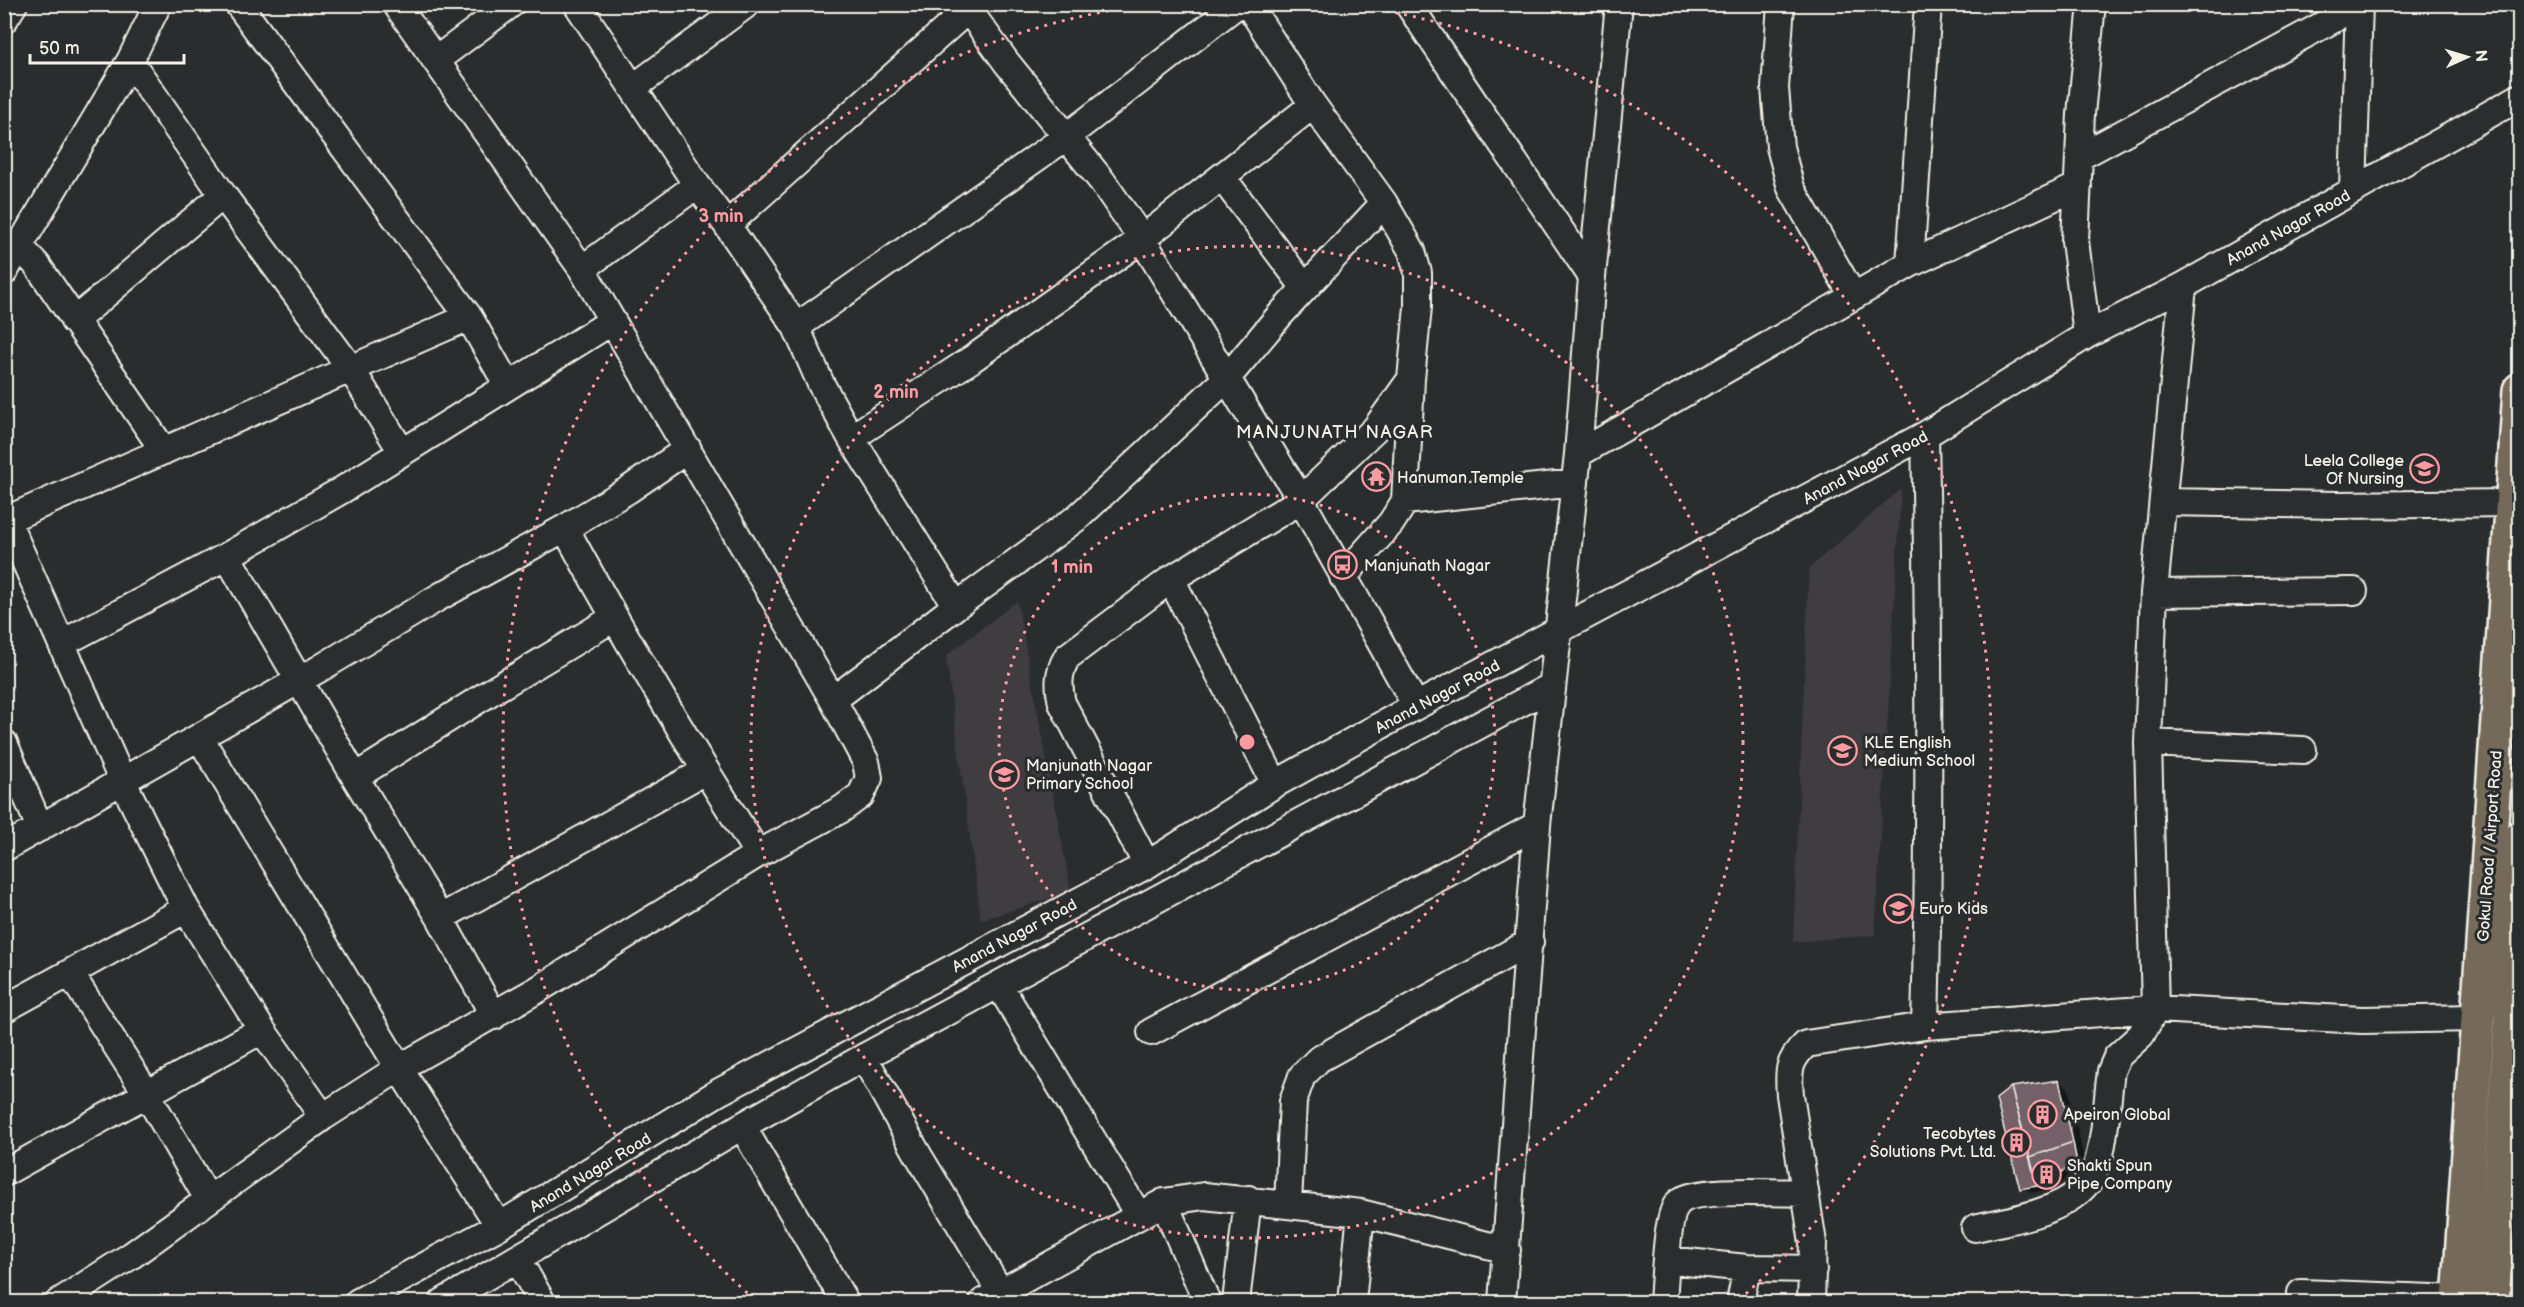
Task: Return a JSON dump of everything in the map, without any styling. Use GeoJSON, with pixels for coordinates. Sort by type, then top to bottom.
{"type":"FeatureCollection","features":[{"type":"Feature","properties":{"kind":"main road","name":"Gokul Road / Airport Road"},"geometry":{"type":"LineString","coordinates":[[2460,1301],[2478,1018],[2513,573],[2512,503],[2520,390]]}},
{"type":"Feature","properties":{"kind":"main road","name":"Gokul Road / Airport Road"},"geometry":{"type":"LineString","coordinates":[[2492,1302],[2515,1022],[2520,838]]}},
{"type":"Feature","properties":{"kind":"street"},"geometry":{"type":"LineString","coordinates":[[4,272],[130,61],[158,4]]}},
{"type":"Feature","properties":{"kind":"street"},"geometry":{"type":"LineString","coordinates":[[238,4],[469,317],[508,386]]}},
{"type":"Feature","properties":{"kind":"street"},"geometry":{"type":"LineString","coordinates":[[59,1302],[132,1255],[323,1116],[399,1068],[494,1016],[758,854],[842,809],[861,795],[869,778],[866,762],[833,700],[582,269],[396,4]]}},
{"type":"Feature","properties":{"kind":"street"},"geometry":{"type":"LineString","coordinates":[[436,60],[511,4]]}},
{"type":"Feature","properties":{"kind":"street"},"geometry":{"type":"LineString","coordinates":[[577,4],[634,87],[696,185],[727,225],[796,327],[821,384],[851,438],[956,606]]}},
{"type":"Feature","properties":{"kind":"street"},"geometry":{"type":"LineString","coordinates":[[634,87],[747,4]]}},
{"type":"Feature","properties":{"kind":"street"},"geometry":{"type":"LineString","coordinates":[[796,327],[1066,137],[1238,4]]}},
{"type":"Feature","properties":{"kind":"street"},"geometry":{"type":"LineString","coordinates":[[1248,4],[1313,105],[1384,203],[1412,252],[1418,273],[1418,307],[1411,379],[1405,501],[1391,524],[1343,577]]}},
{"type":"Feature","properties":{"kind":"street"},"geometry":{"type":"LineString","coordinates":[[1408,4],[1592,277]]}},
{"type":"Feature","properties":{"kind":"street"},"geometry":{"type":"LineString","coordinates":[[1502,1302],[1537,825],[1578,454],[1592,277],[1619,4]]}},
{"type":"Feature","properties":{"kind":"street"},"geometry":{"type":"LineString","coordinates":[[1781,4],[1775,88],[1780,147],[1791,188],[1853,296]]}},
{"type":"Feature","properties":{"kind":"street"},"geometry":{"type":"LineString","coordinates":[[1910,264],[1928,4]]}},
{"type":"Feature","properties":{"kind":"street"},"geometry":{"type":"LineString","coordinates":[[2087,335],[2075,241],[2079,157],[2092,4]]}},
{"type":"Feature","properties":{"kind":"street"},"geometry":{"type":"LineString","coordinates":[[2079,157],[2334,19],[2352,4]]}},
{"type":"Feature","properties":{"kind":"street"},"geometry":{"type":"LineString","coordinates":[[2353,190],[2359,4]]}},
{"type":"Feature","properties":{"kind":"street"},"geometry":{"type":"LineString","coordinates":[[4,20],[13,5]]}},
{"type":"Feature","properties":{"kind":"street"},"geometry":{"type":"LineString","coordinates":[[727,225],[969,6],[1006,63],[1102,182],[1142,239],[1301,500],[1416,706]]}},
{"type":"Feature","properties":{"kind":"street"},"geometry":{"type":"LineString","coordinates":[[130,61],[351,369],[402,452]]}},
{"type":"Feature","properties":{"kind":"street","name":"Anand Nagar Road"},"geometry":{"type":"LineString","coordinates":[[358,1302],[500,1226],[719,1092],[1147,865],[1275,784],[1416,706],[1925,435],[2087,335],[2183,286],[2520,97]]}},
{"type":"Feature","properties":{"kind":"street"},"geometry":{"type":"LineString","coordinates":[[851,438],[972,359],[1142,239],[1313,105]]}},
{"type":"Feature","properties":{"kind":"street"},"geometry":{"type":"LineString","coordinates":[[1222,177],[1305,288]]}},
{"type":"Feature","properties":{"kind":"street"},"geometry":{"type":"LineString","coordinates":[[582,269],[696,185]]}},
{"type":"Feature","properties":{"kind":"street"},"geometry":{"type":"LineString","coordinates":[[1578,454],[1910,264],[2078,186]]}},
{"type":"Feature","properties":{"kind":"street"},"geometry":{"type":"LineString","coordinates":[[74,321],[224,195]]}},
{"type":"Feature","properties":{"kind":"street"},"geometry":{"type":"LineString","coordinates":[[833,700],[1078,517],[1227,378],[1305,288],[1384,203]]}},
{"type":"Feature","properties":{"kind":"street"},"geometry":{"type":"LineString","coordinates":[[20,247],[37,265],[164,451]]}},
{"type":"Feature","properties":{"kind":"street"},"geometry":{"type":"LineString","coordinates":[[1975,1228],[2037,1213],[2080,1191],[2098,1163],[2111,1071],[2117,1057],[2141,1035],[2156,1009],[2148,743],[2154,593],[2183,286]]}},
{"type":"Feature","properties":{"kind":"street"},"geometry":{"type":"LineString","coordinates":[[323,1116],[262,1030],[186,909],[122,780],[6,517],[164,451],[469,317]]}},
{"type":"Feature","properties":{"kind":"street"},"geometry":{"type":"LineString","coordinates":[[63,643],[228,556],[402,452],[611,321]]}},
{"type":"Feature","properties":{"kind":"street"},"geometry":{"type":"LineString","coordinates":[[1147,865],[1062,703],[1058,687],[1059,670],[1067,657],[1171,579],[1301,500],[1375,429],[1411,379]]}},
{"type":"Feature","properties":{"kind":"street"},"geometry":{"type":"LineString","coordinates":[[1925,435],[1930,646],[1929,864],[1925,1026]]}},
{"type":"Feature","properties":{"kind":"street"},"geometry":{"type":"LineString","coordinates":[[4,848],[200,738],[439,597],[565,528],[628,490],[688,449]]}},
{"type":"Feature","properties":{"kind":"street"},"geometry":{"type":"LineString","coordinates":[[1405,501],[1575,483]]}},
{"type":"Feature","properties":{"kind":"street"},"geometry":{"type":"LineString","coordinates":[[2163,501],[2338,505],[2512,503]]}},
{"type":"Feature","properties":{"kind":"street"},"geometry":{"type":"LineString","coordinates":[[565,528],[614,618],[705,771],[758,854]]}},
{"type":"Feature","properties":{"kind":"street"},"geometry":{"type":"LineString","coordinates":[[228,556],[298,681],[441,918],[494,1016]]}},
{"type":"Feature","properties":{"kind":"street"},"geometry":{"type":"LineString","coordinates":[[1171,579],[1275,784]]}},
{"type":"Feature","properties":{"kind":"street"},"geometry":{"type":"LineString","coordinates":[[2154,593],[2354,591]]}},
{"type":"Feature","properties":{"kind":"street"},"geometry":{"type":"LineString","coordinates":[[355,777],[614,618]]}},
{"type":"Feature","properties":{"kind":"street"},"geometry":{"type":"LineString","coordinates":[[443,1302],[864,1057],[1552,686]]}},
{"type":"Feature","properties":{"kind":"street"},"geometry":{"type":"LineString","coordinates":[[200,738],[399,1068],[500,1226]]}},
{"type":"Feature","properties":{"kind":"street"},"geometry":{"type":"LineString","coordinates":[[4,743],[40,828]]}},
{"type":"Feature","properties":{"kind":"street"},"geometry":{"type":"LineString","coordinates":[[2148,743],[2303,750]]}},
{"type":"Feature","properties":{"kind":"street"},"geometry":{"type":"LineString","coordinates":[[441,918],[705,771]]}},
{"type":"Feature","properties":{"kind":"street"},"geometry":{"type":"LineString","coordinates":[[1151,1032],[1537,825]]}},
{"type":"Feature","properties":{"kind":"street"},"geometry":{"type":"LineString","coordinates":[[4,1009],[186,909]]}},
{"type":"Feature","properties":{"kind":"street"},"geometry":{"type":"LineString","coordinates":[[1288,1204],[1293,1101],[1302,1076],[1319,1059],[1530,942]]}},
{"type":"Feature","properties":{"kind":"street"},"geometry":{"type":"LineString","coordinates":[[70,973],[147,1094],[208,1199]]}},
{"type":"Feature","properties":{"kind":"street"},"geometry":{"type":"LineString","coordinates":[[999,984],[1139,1216]]}},
{"type":"Feature","properties":{"kind":"street"},"geometry":{"type":"LineString","coordinates":[[1811,1302],[1813,1244],[1788,1073],[1794,1056],[1806,1044],[1925,1026],[2156,1009],[2362,1020],[2478,1018]]}},
{"type":"Feature","properties":{"kind":"street"},"geometry":{"type":"LineString","coordinates":[[4,1173],[262,1030]]}},
{"type":"Feature","properties":{"kind":"street"},"geometry":{"type":"LineString","coordinates":[[864,1057],[992,1298],[1164,1202],[1204,1196],[1361,1213],[1507,1250]]}},
{"type":"Feature","properties":{"kind":"street"},"geometry":{"type":"LineString","coordinates":[[742,1126],[845,1302]]}},
{"type":"Feature","properties":{"kind":"street"},"geometry":{"type":"LineString","coordinates":[[1664,1302],[1670,1220],[1677,1203],[1687,1196],[1707,1193],[1805,1193]]}},
{"type":"Feature","properties":{"kind":"street"},"geometry":{"type":"LineString","coordinates":[[1236,1302],[1248,1199]]}},
{"type":"Feature","properties":{"kind":"street"},"geometry":{"type":"LineString","coordinates":[[1164,1202],[1207,1302]]}},
{"type":"Feature","properties":{"kind":"street"},"geometry":{"type":"LineString","coordinates":[[1352,1302],[1361,1213]]}},
{"type":"Feature","properties":{"kind":"street"},"geometry":{"type":"LineString","coordinates":[[518,1260],[542,1302]]}},
{"type":"Feature","properties":{"kind":"street"},"geometry":{"type":"LineString","coordinates":[[1667,1260],[1747,1268],[1813,1269]]}},
{"type":"Feature","properties":{"kind":"street"},"geometry":{"type":"LineString","coordinates":[[1740,1302],[1747,1268]]}},
{"type":"Feature","properties":{"kind":"street"},"geometry":{"type":"LineString","coordinates":[[2301,1293],[2460,1301]]}},
{"type":"Feature","properties":{"kind":"shaded area","name":"KLE English Medium School"},"geometry":{"type":"Polygon","coordinates":[[[1901,489],[1875,935],[1793,942],[1809,568],[1901,489]]]}},
{"type":"Feature","properties":{"kind":"shaded area","name":"Manjunath Nagar Primary School"},"geometry":{"type":"Polygon","coordinates":[[[1017,601],[1071,892],[981,920],[946,656],[1017,601]]]}},
{"type":"Feature","properties":{"kind":"building","name":"Apeiron Global"},"geometry":{"type":"Polygon","coordinates":[[[2059,1080],[2073,1142],[2030,1157],[2011,1087],[2059,1080]]]}},
{"type":"Feature","properties":{"kind":"building","name":"Tecobytes Solutions Pvt. Ltd."},"geometry":{"type":"Polygon","coordinates":[[[2011,1087],[2037,1186],[2020,1189],[1996,1099],[2011,1087]]]}},
{"type":"Feature","properties":{"kind":"building","name":"Shakti Spun Pipe Company"},"geometry":{"type":"Polygon","coordinates":[[[2073,1142],[2077,1163],[2037,1186],[2030,1157],[2073,1142]]]}},
{"type":"Feature","properties":{"kind":"place","name":"Leela College Of Nursing"},"geometry":{"type":"Point","coordinates":[2425,469]}},
{"type":"Feature","properties":{"kind":"place","name":"Hanuman Temple"},"geometry":{"type":"Point","coordinates":[1376,477]}},
{"type":"Feature","properties":{"kind":"place","name":"Manjunath Nagar"},"geometry":{"type":"Point","coordinates":[1343,565]}},
{"type":"Feature","properties":{"kind":"place","name":"KLE English Medium School"},"geometry":{"type":"Point","coordinates":[1843,751]}},
{"type":"Feature","properties":{"kind":"place","name":"Manjunath Nagar Primary School"},"geometry":{"type":"Point","coordinates":[1005,774]}},
{"type":"Feature","properties":{"kind":"place","name":"Euro Kids"},"geometry":{"type":"Point","coordinates":[1898,908]}},
{"type":"Feature","properties":{"kind":"place","name":"Apeiron Global"},"geometry":{"type":"Point","coordinates":[2043,1114]}},
{"type":"Feature","properties":{"kind":"place","name":"Tecobytes Solutions Pvt. Ltd."},"geometry":{"type":"Point","coordinates":[2017,1142]}},
{"type":"Feature","properties":{"kind":"place","name":"Shakti Spun Pipe Company"},"geometry":{"type":"Point","coordinates":[2046,1174]}},
{"type":"Feature","properties":{"kind":"district","name":"MANJUNATH NAGAR"},"geometry":{"type":"Point","coordinates":[1335,432]}}]}
